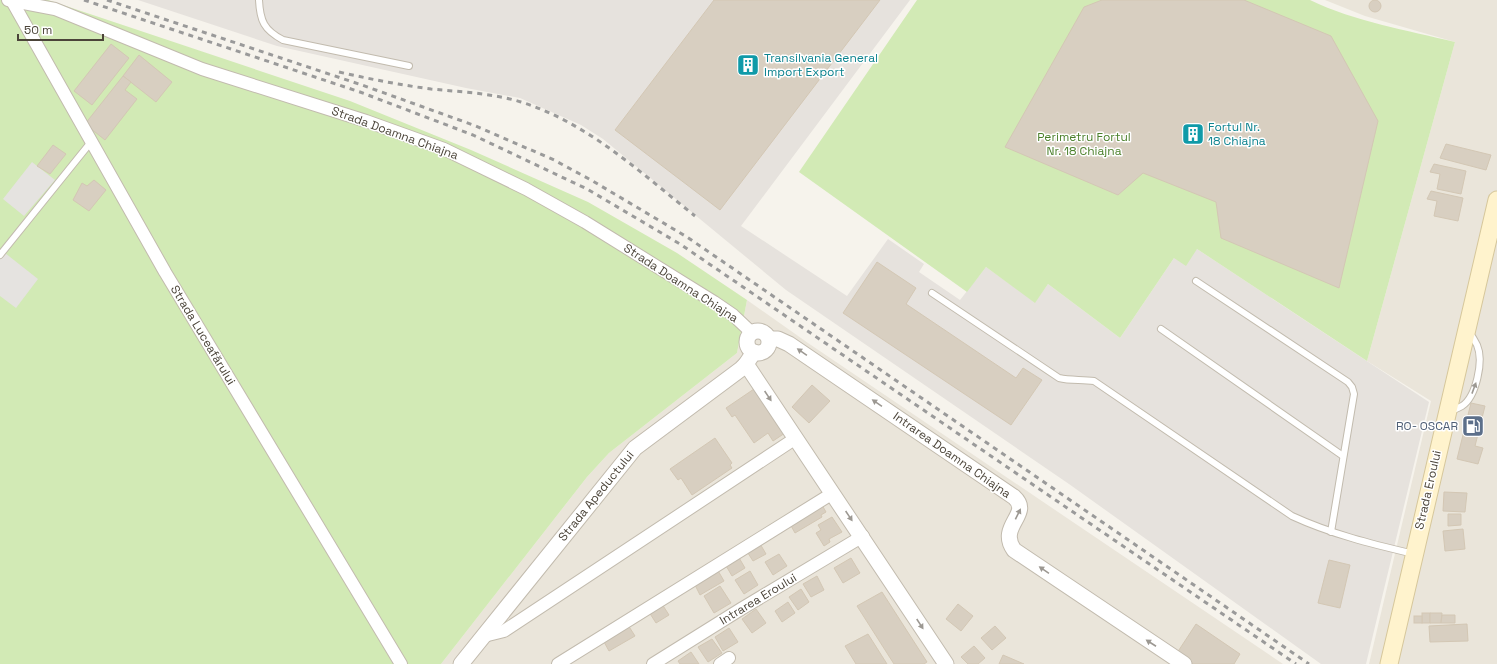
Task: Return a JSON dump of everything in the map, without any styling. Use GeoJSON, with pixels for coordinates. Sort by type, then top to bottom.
{"type":"FeatureCollection","features":[{"type":"Feature","properties":{"kind":"main road","name":"Strada Eroului"},"geometry":{"type":"LineString","coordinates":[[1389,664],[1497,200]]}},
{"type":"Feature","properties":{"kind":"street","name":"Strada Luceafărului"},"geometry":{"type":"LineString","coordinates":[[10,1],[169,279],[401,664]]}},
{"type":"Feature","properties":{"kind":"street","name":"Strada Doamna Chiajna"},"geometry":{"type":"LineString","coordinates":[[10,1],[55,9],[202,68],[366,121],[444,149],[526,189],[585,222],[714,302],[733,315],[752,333]]}},
{"type":"Feature","properties":{"kind":"street"},"geometry":{"type":"LineString","coordinates":[[769,339],[762,331],[752,333],[747,341],[750,358],[796,438],[863,536],[946,664]]}},
{"type":"Feature","properties":{"kind":"street","name":"Strada Apeductului"},"geometry":{"type":"LineString","coordinates":[[462,664],[635,448],[750,358],[764,351],[768,346],[769,339]]}},
{"type":"Feature","properties":{"kind":"street","name":"Intrarea Doamna Chiajna"},"geometry":{"type":"LineString","coordinates":[[769,339],[778,339],[790,344],[1014,497],[1020,504],[1021,508],[1011,528],[1010,545],[1014,550],[1184,664]]}},
{"type":"Feature","properties":{"kind":"street"},"geometry":{"type":"LineString","coordinates":[[484,636],[504,631],[796,438]]}},
{"type":"Feature","properties":{"kind":"street"},"geometry":{"type":"LineString","coordinates":[[558,664],[833,492]]}},
{"type":"Feature","properties":{"kind":"street","name":"Intrarea Eroului"},"geometry":{"type":"LineString","coordinates":[[653,664],[863,536]]}},
{"type":"Feature","properties":{"kind":"lane"},"geometry":{"type":"LineString","coordinates":[[259,0],[260,17],[263,23],[283,40],[409,66]]}},
{"type":"Feature","properties":{"kind":"lane"},"geometry":{"type":"LineString","coordinates":[[0,255],[91,142]]}},
{"type":"Feature","properties":{"kind":"lane"},"geometry":{"type":"LineString","coordinates":[[1196,281],[1350,384],[1354,394],[1331,532]]}},
{"type":"Feature","properties":{"kind":"lane"},"geometry":{"type":"LineString","coordinates":[[932,293],[1059,378],[1069,380],[1082,379],[1094,382],[1292,516],[1331,532],[1414,554]]}},
{"type":"Feature","properties":{"kind":"lane"},"geometry":{"type":"LineString","coordinates":[[1161,329],[1343,456]]}},
{"type":"Feature","properties":{"kind":"shaded area"},"geometry":{"type":"Polygon","coordinates":[[[138,0],[910,0],[741,226],[847,296],[888,239],[924,264],[919,272],[960,300],[986,267],[1035,302],[1048,284],[1120,338],[1174,258],[1197,249],[1429,402],[1366,664],[1321,664],[1069,484],[786,290],[603,139],[581,125],[520,98],[466,88],[277,46],[138,0]]]}},
{"type":"Feature","properties":{"kind":"shaded area"},"geometry":{"type":"Polygon","coordinates":[[[1325,0],[1497,0],[1497,664],[1369,664],[1431,401],[1367,361],[1455,42],[1365,16],[1325,0]]]}},
{"type":"Feature","properties":{"kind":"shaded area"},"geometry":{"type":"Polygon","coordinates":[[[32,162],[55,180],[24,216],[3,199],[32,162]]]}},
{"type":"Feature","properties":{"kind":"shaded area"},"geometry":{"type":"Polygon","coordinates":[[[5,253],[38,279],[16,308],[0,296],[0,259],[5,253]]]}},
{"type":"Feature","properties":{"kind":"shaded area"},"geometry":{"type":"Polygon","coordinates":[[[747,300],[808,343],[1283,664],[441,664],[587,477],[609,453],[737,353],[747,300]]]}},
{"type":"Feature","properties":{"kind":"green space"},"geometry":{"type":"Polygon","coordinates":[[[0,0],[48,0],[350,101],[471,150],[588,202],[677,253],[747,300],[737,353],[609,453],[587,477],[441,664],[0,664],[0,0]]]}},
{"type":"Feature","properties":{"kind":"green space","name":"Perimetru Fortul Nr. 18 Chiajna"},"geometry":{"type":"Polygon","coordinates":[[[917,0],[1310,0],[1327,8],[1363,20],[1455,42],[1367,361],[1197,249],[1186,266],[1174,258],[1120,338],[1048,284],[1035,303],[986,267],[967,292],[799,172],[917,0]]]}},
{"type":"Feature","properties":{"kind":"building","name":"Transilvania General Import Export"},"geometry":{"type":"Polygon","coordinates":[[[714,0],[880,0],[720,210],[615,130],[714,0]]]}},
{"type":"Feature","properties":{"kind":"building","name":"Fortul Nr. 18 Chiajna"},"geometry":{"type":"Polygon","coordinates":[[[1102,0],[1244,0],[1331,36],[1378,121],[1339,288],[1221,238],[1216,202],[1143,173],[1118,195],[1005,147],[1084,7],[1102,0]]]}},
{"type":"Feature","properties":{"kind":"building"},"geometry":{"type":"Polygon","coordinates":[[[1373,0],[1377,0],[1381,6],[1377,12],[1373,12],[1369,8],[1369,4],[1373,0]]]}},
{"type":"Feature","properties":{"kind":"building"},"geometry":{"type":"Polygon","coordinates":[[[111,44],[129,58],[92,105],[74,91],[111,44]]]}},
{"type":"Feature","properties":{"kind":"building"},"geometry":{"type":"Polygon","coordinates":[[[139,55],[172,82],[156,102],[123,76],[139,55]]]}},
{"type":"Feature","properties":{"kind":"building"},"geometry":{"type":"Polygon","coordinates":[[[123,76],[131,82],[125,90],[137,99],[105,140],[85,124],[123,76]]]}},
{"type":"Feature","properties":{"kind":"building"},"geometry":{"type":"Polygon","coordinates":[[[1446,144],[1491,155],[1486,170],[1440,158],[1446,144]]]}},
{"type":"Feature","properties":{"kind":"building"},"geometry":{"type":"Polygon","coordinates":[[[53,145],[66,154],[50,174],[37,166],[53,145]]]}},
{"type":"Feature","properties":{"kind":"building"},"geometry":{"type":"Polygon","coordinates":[[[1434,164],[1466,171],[1461,194],[1437,189],[1440,174],[1430,172],[1434,164]]]}},
{"type":"Feature","properties":{"kind":"building"},"geometry":{"type":"Polygon","coordinates":[[[94,180],[106,190],[89,211],[73,200],[82,183],[87,186],[94,180]]]}},
{"type":"Feature","properties":{"kind":"building"},"geometry":{"type":"Polygon","coordinates":[[[1431,191],[1463,198],[1458,221],[1434,216],[1437,201],[1427,199],[1431,191]]]}},
{"type":"Feature","properties":{"kind":"building"},"geometry":{"type":"Polygon","coordinates":[[[877,262],[916,288],[906,304],[1016,378],[1023,368],[1042,380],[1011,425],[843,313],[877,262]]]}},
{"type":"Feature","properties":{"kind":"building"},"geometry":{"type":"Polygon","coordinates":[[[812,385],[830,401],[809,423],[792,407],[812,385]]]}},
{"type":"Feature","properties":{"kind":"building"},"geometry":{"type":"Polygon","coordinates":[[[754,389],[785,433],[773,441],[768,433],[754,443],[735,415],[732,417],[726,408],[754,389]]]}},
{"type":"Feature","properties":{"kind":"building","name":"RO- OSCAR"},"geometry":{"type":"Polygon","coordinates":[[[1471,403],[1485,406],[1475,446],[1483,448],[1478,464],[1457,459],[1471,403]]]}},
{"type":"Feature","properties":{"kind":"building"},"geometry":{"type":"Polygon","coordinates":[[[715,438],[732,463],[730,465],[732,468],[692,495],[681,478],[678,480],[670,469],[715,438]]]}},
{"type":"Feature","properties":{"kind":"building"},"geometry":{"type":"Polygon","coordinates":[[[1444,492],[1467,493],[1465,512],[1443,511],[1444,492]]]}},
{"type":"Feature","properties":{"kind":"building"},"geometry":{"type":"Polygon","coordinates":[[[822,505],[826,512],[821,515],[822,517],[795,533],[790,524],[822,505]]]}},
{"type":"Feature","properties":{"kind":"building"},"geometry":{"type":"Polygon","coordinates":[[[1448,514],[1461,514],[1461,525],[1448,526],[1448,514]]]}},
{"type":"Feature","properties":{"kind":"building"},"geometry":{"type":"Polygon","coordinates":[[[832,517],[842,532],[829,539],[830,542],[824,546],[816,533],[821,530],[818,525],[832,517]]]}},
{"type":"Feature","properties":{"kind":"building"},"geometry":{"type":"Polygon","coordinates":[[[1463,529],[1465,549],[1445,551],[1443,531],[1463,529]]]}},
{"type":"Feature","properties":{"kind":"building"},"geometry":{"type":"Polygon","coordinates":[[[759,542],[766,554],[753,561],[746,550],[759,542]]]}},
{"type":"Feature","properties":{"kind":"building"},"geometry":{"type":"Polygon","coordinates":[[[779,554],[787,566],[773,575],[765,562],[779,554]]]}},
{"type":"Feature","properties":{"kind":"building"},"geometry":{"type":"Polygon","coordinates":[[[738,556],[745,568],[732,576],[725,564],[738,556]]]}},
{"type":"Feature","properties":{"kind":"building"},"geometry":{"type":"Polygon","coordinates":[[[851,558],[860,573],[843,583],[834,568],[851,558]]]}},
{"type":"Feature","properties":{"kind":"building"},"geometry":{"type":"Polygon","coordinates":[[[1329,560],[1350,565],[1340,608],[1318,603],[1329,560]]]}},
{"type":"Feature","properties":{"kind":"building"},"geometry":{"type":"Polygon","coordinates":[[[717,569],[724,581],[700,595],[694,583],[717,569]]]}},
{"type":"Feature","properties":{"kind":"building"},"geometry":{"type":"Polygon","coordinates":[[[750,571],[758,585],[744,594],[735,580],[750,571]]]}},
{"type":"Feature","properties":{"kind":"building"},"geometry":{"type":"Polygon","coordinates":[[[817,576],[824,590],[811,597],[803,584],[817,576]]]}},
{"type":"Feature","properties":{"kind":"building"},"geometry":{"type":"Polygon","coordinates":[[[720,586],[731,603],[714,613],[704,596],[720,586]]]}},
{"type":"Feature","properties":{"kind":"building"},"geometry":{"type":"Polygon","coordinates":[[[801,589],[809,602],[798,610],[789,597],[801,589]]]}},
{"type":"Feature","properties":{"kind":"building"},"geometry":{"type":"Polygon","coordinates":[[[882,592],[927,662],[924,664],[894,664],[857,606],[882,592]]]}},
{"type":"Feature","properties":{"kind":"building"},"geometry":{"type":"Polygon","coordinates":[[[788,602],[795,613],[782,622],[775,611],[788,602]]]}},
{"type":"Feature","properties":{"kind":"building"},"geometry":{"type":"Polygon","coordinates":[[[662,604],[669,615],[656,623],[649,612],[662,604]]]}},
{"type":"Feature","properties":{"kind":"building"},"geometry":{"type":"Polygon","coordinates":[[[958,604],[973,616],[961,631],[946,619],[958,604]]]}},
{"type":"Feature","properties":{"kind":"building"},"geometry":{"type":"Polygon","coordinates":[[[756,609],[766,623],[752,633],[742,619],[756,609]]]}},
{"type":"Feature","properties":{"kind":"building"},"geometry":{"type":"Polygon","coordinates":[[[1422,613],[1430,613],[1430,623],[1422,623],[1422,613]]]}},
{"type":"Feature","properties":{"kind":"building"},"geometry":{"type":"Polygon","coordinates":[[[1430,613],[1442,613],[1441,623],[1430,623],[1430,613]]]}},
{"type":"Feature","properties":{"kind":"building"},"geometry":{"type":"Polygon","coordinates":[[[1442,615],[1455,615],[1455,623],[1441,623],[1442,615]]]}},
{"type":"Feature","properties":{"kind":"building"},"geometry":{"type":"Polygon","coordinates":[[[1414,616],[1422,616],[1422,623],[1414,623],[1414,616]]]}},
{"type":"Feature","properties":{"kind":"building"},"geometry":{"type":"Polygon","coordinates":[[[1196,624],[1240,654],[1234,664],[1193,664],[1177,653],[1196,624]]]}},
{"type":"Feature","properties":{"kind":"building"},"geometry":{"type":"Polygon","coordinates":[[[1467,624],[1468,641],[1430,642],[1429,626],[1467,624]]]}},
{"type":"Feature","properties":{"kind":"building"},"geometry":{"type":"Polygon","coordinates":[[[628,625],[635,636],[609,651],[603,640],[628,625]]]}},
{"type":"Feature","properties":{"kind":"building"},"geometry":{"type":"Polygon","coordinates":[[[995,626],[1006,638],[992,650],[981,638],[995,626]]]}},
{"type":"Feature","properties":{"kind":"building"},"geometry":{"type":"Polygon","coordinates":[[[729,628],[738,642],[723,651],[715,637],[729,628]]]}},
{"type":"Feature","properties":{"kind":"building"},"geometry":{"type":"Polygon","coordinates":[[[868,634],[887,664],[856,664],[845,646],[868,634]]]}},
{"type":"Feature","properties":{"kind":"building"},"geometry":{"type":"Polygon","coordinates":[[[712,639],[722,653],[708,662],[698,647],[712,639]]]}},
{"type":"Feature","properties":{"kind":"building"},"geometry":{"type":"Polygon","coordinates":[[[974,646],[985,658],[978,664],[968,664],[961,657],[974,646]]]}},
{"type":"Feature","properties":{"kind":"building"},"geometry":{"type":"Polygon","coordinates":[[[691,652],[699,664],[680,664],[678,661],[691,652]]]}},
{"type":"Feature","properties":{"kind":"building"},"geometry":{"type":"Polygon","coordinates":[[[1003,655],[1024,664],[999,664],[1003,655]]]}},
{"type":"Feature","properties":{"kind":"railway"},"geometry":{"type":"LineString","coordinates":[[84,0],[360,92],[473,135],[587,189],[680,244],[1296,664]]}},
{"type":"Feature","properties":{"kind":"railway"},"geometry":{"type":"LineString","coordinates":[[107,0],[362,85],[476,126],[554,160],[591,180],[687,237],[1309,664]]}},
{"type":"Feature","properties":{"kind":"railway"},"geometry":{"type":"LineString","coordinates":[[339,72],[408,86],[476,93],[510,99],[545,111],[569,123],[613,151],[695,216]]}},
{"type":"Feature","properties":{"kind":"place","name":"Transilvania General Import Export"},"geometry":{"type":"Point","coordinates":[748,65]}},
{"type":"Feature","properties":{"kind":"place","name":"Fortul Nr. 18 Chiajna"},"geometry":{"type":"Point","coordinates":[1193,134]}},
{"type":"Feature","properties":{"kind":"place","name":"RO- OSCAR"},"geometry":{"type":"Point","coordinates":[1473,426]}}]}
